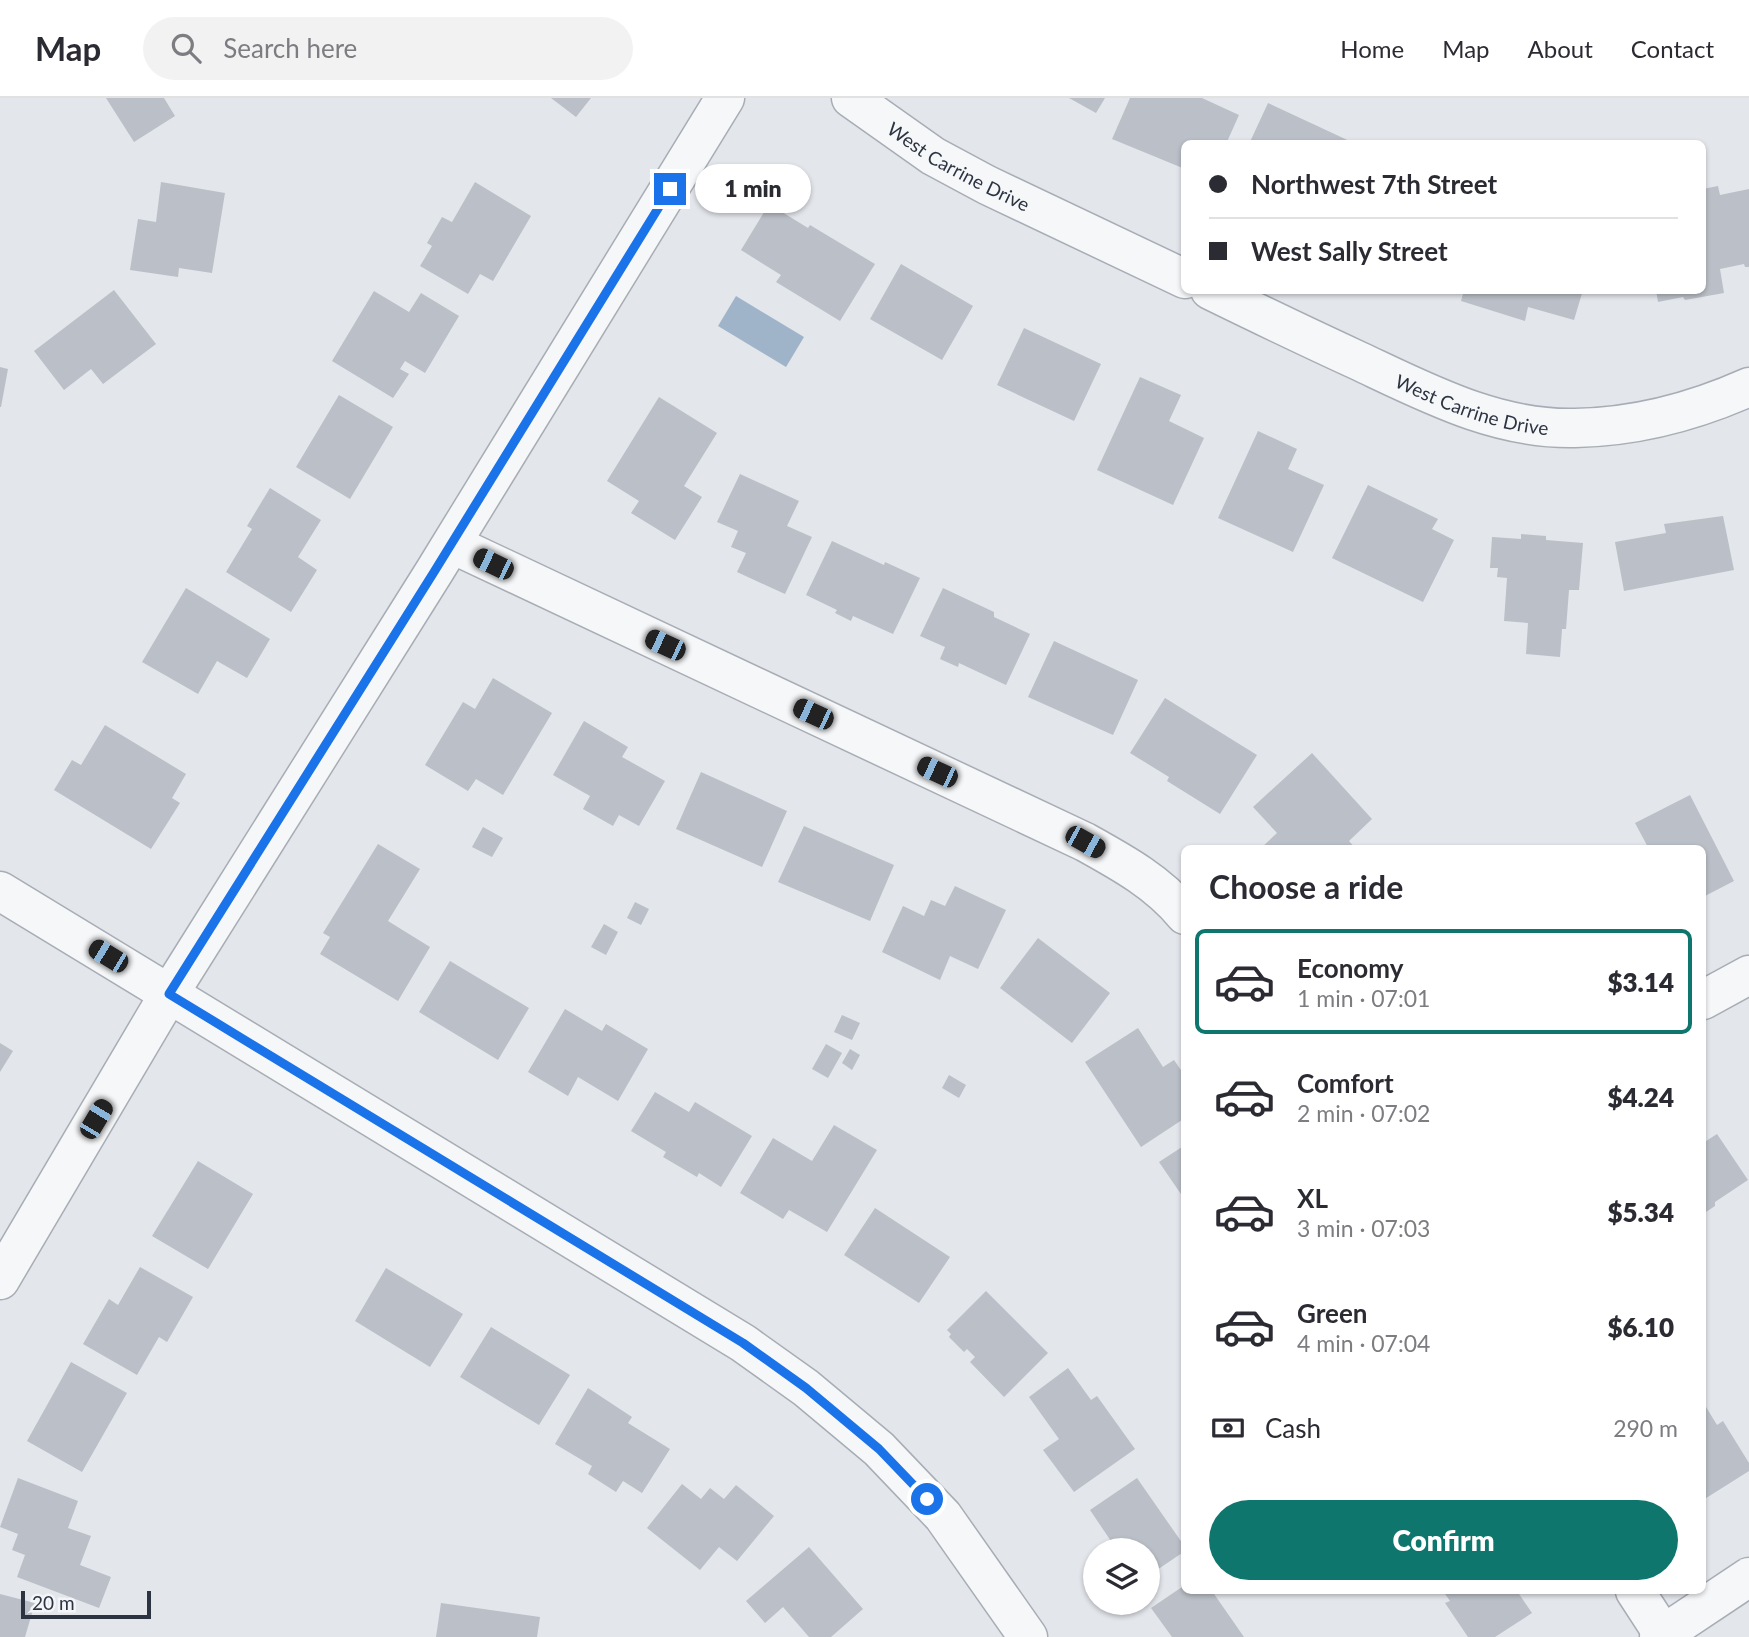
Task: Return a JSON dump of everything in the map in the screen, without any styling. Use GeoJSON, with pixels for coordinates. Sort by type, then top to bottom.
{"type":"FeatureCollection","features":[{"type":"Feature","properties":{"kind":"street"},"geometry":{"type":"LineString","coordinates":[[0,1280],[169,994],[452,544],[725,98]]}},
{"type":"Feature","properties":{"kind":"street","name":"West Carrine Drive"},"geometry":{"type":"LineString","coordinates":[[851,98],[933,156],[986,185],[1181,277]]}},
{"type":"Feature","properties":{"kind":"street","name":"West Carrine Drive"},"geometry":{"type":"LineString","coordinates":[[1218,294],[1445,402],[1508,421],[1573,429],[1647,422],[1714,403],[1749,387]]}},
{"type":"Feature","properties":{"kind":"street"},"geometry":{"type":"LineString","coordinates":[[452,544],[1085,842],[1137,871],[1181,910]]}},
{"type":"Feature","properties":{"kind":"street"},"geometry":{"type":"LineString","coordinates":[[0,891],[743,1343],[806,1388],[879,1449],[943,1516],[1028,1637]]}},
{"type":"Feature","properties":{"kind":"street"},"geometry":{"type":"LineString","coordinates":[[1706,998],[1749,975]]}},
{"type":"Feature","properties":{"kind":"street"},"geometry":{"type":"LineString","coordinates":[[1637,1594],[1661,1636],[1749,1577]]}},
{"type":"Feature","properties":{"kind":"water"},"geometry":{"type":"Polygon","coordinates":[[[736,296],[804,337],[786,367],[718,326],[736,296]]]}},
{"type":"Feature","properties":{"kind":"building"},"geometry":{"type":"Polygon","coordinates":[[[106,98],[164,98],[175,116],[134,142],[106,98]]]}},
{"type":"Feature","properties":{"kind":"building"},"geometry":{"type":"Polygon","coordinates":[[[551,98],[591,98],[576,117],[551,98]]]}},
{"type":"Feature","properties":{"kind":"building"},"geometry":{"type":"Polygon","coordinates":[[[1069,98],[1105,98],[1096,113],[1069,98]]]}},
{"type":"Feature","properties":{"kind":"building"},"geometry":{"type":"Polygon","coordinates":[[[1130,98],[1202,98],[1239,115],[1228,140],[1181,140],[1181,167],[1112,139],[1130,98]]]}},
{"type":"Feature","properties":{"kind":"building"},"geometry":{"type":"Polygon","coordinates":[[[1268,103],[1347,140],[1251,140],[1268,103]]]}},
{"type":"Feature","properties":{"kind":"building"},"geometry":{"type":"Polygon","coordinates":[[[161,182],[225,193],[212,273],[179,268],[178,277],[130,270],[138,219],[156,222],[161,182]]]}},
{"type":"Feature","properties":{"kind":"building"},"geometry":{"type":"Polygon","coordinates":[[[475,182],[531,216],[493,281],[480,274],[468,294],[420,266],[432,246],[427,243],[442,217],[452,222],[475,182]]]}},
{"type":"Feature","properties":{"kind":"building"},"geometry":{"type":"Polygon","coordinates":[[[1718,186],[1720,195],[1749,189],[1749,267],[1744,264],[1720,269],[1724,293],[1658,302],[1657,294],[1706,294],[1706,188],[1718,186]]]}},
{"type":"Feature","properties":{"kind":"building"},"geometry":{"type":"Polygon","coordinates":[[[769,204],[875,264],[840,321],[776,282],[781,275],[741,250],[769,204]]]}},
{"type":"Feature","properties":{"kind":"building"},"geometry":{"type":"Polygon","coordinates":[[[901,264],[973,306],[942,360],[870,319],[901,264]]]}},
{"type":"Feature","properties":{"kind":"building"},"geometry":{"type":"Polygon","coordinates":[[[114,290],[156,344],[103,384],[91,369],[64,390],[34,351],[114,290]]]}},
{"type":"Feature","properties":{"kind":"building"},"geometry":{"type":"Polygon","coordinates":[[[374,291],[409,312],[421,293],[459,316],[425,373],[405,361],[400,369],[409,374],[393,398],[332,361],[374,291]]]}},
{"type":"Feature","properties":{"kind":"building"},"geometry":{"type":"Polygon","coordinates":[[[1463,294],[1582,294],[1574,320],[1528,307],[1525,321],[1461,301],[1463,294]]]}},
{"type":"Feature","properties":{"kind":"building"},"geometry":{"type":"Polygon","coordinates":[[[1024,328],[1101,364],[1074,421],[997,385],[1024,328]]]}},
{"type":"Feature","properties":{"kind":"building"},"geometry":{"type":"Polygon","coordinates":[[[0,367],[8,369],[1,407],[0,407],[0,367]]]}},
{"type":"Feature","properties":{"kind":"building"},"geometry":{"type":"Polygon","coordinates":[[[1140,377],[1181,395],[1169,421],[1204,438],[1173,505],[1097,470],[1140,377]]]}},
{"type":"Feature","properties":{"kind":"building"},"geometry":{"type":"Polygon","coordinates":[[[339,395],[393,427],[350,499],[296,467],[339,395]]]}},
{"type":"Feature","properties":{"kind":"building"},"geometry":{"type":"Polygon","coordinates":[[[659,397],[717,433],[684,486],[702,497],[675,540],[631,513],[639,501],[607,481],[659,397]]]}},
{"type":"Feature","properties":{"kind":"building"},"geometry":{"type":"Polygon","coordinates":[[[1258,431],[1297,449],[1288,469],[1324,485],[1293,552],[1218,518],[1258,431]]]}},
{"type":"Feature","properties":{"kind":"building"},"geometry":{"type":"Polygon","coordinates":[[[740,474],[799,501],[787,526],[812,537],[785,594],[737,572],[746,553],[731,547],[738,531],[717,522],[740,474]]]}},
{"type":"Feature","properties":{"kind":"building"},"geometry":{"type":"Polygon","coordinates":[[[1368,485],[1438,519],[1432,529],[1454,540],[1423,602],[1332,558],[1368,485]]]}},
{"type":"Feature","properties":{"kind":"building"},"geometry":{"type":"Polygon","coordinates":[[[270,488],[321,520],[298,557],[317,570],[291,612],[226,572],[252,529],[247,526],[270,488]]]}},
{"type":"Feature","properties":{"kind":"building"},"geometry":{"type":"Polygon","coordinates":[[[1723,516],[1734,570],[1624,591],[1615,542],[1666,533],[1664,524],[1723,516]]]}},
{"type":"Feature","properties":{"kind":"building"},"geometry":{"type":"Polygon","coordinates":[[[1521,534],[1546,536],[1546,540],[1583,543],[1579,590],[1569,590],[1566,629],[1562,629],[1560,657],[1526,654],[1528,623],[1504,621],[1507,578],[1497,577],[1498,568],[1490,568],[1492,537],[1521,539],[1521,534]]]}},
{"type":"Feature","properties":{"kind":"building"},"geometry":{"type":"Polygon","coordinates":[[[832,541],[920,578],[893,634],[853,616],[851,621],[835,613],[837,610],[806,595],[832,541]]]}},
{"type":"Feature","properties":{"kind":"building"},"geometry":{"type":"Polygon","coordinates":[[[186,588],[270,639],[247,678],[217,661],[198,694],[142,662],[186,588]]]}},
{"type":"Feature","properties":{"kind":"building"},"geometry":{"type":"Polygon","coordinates":[[[943,588],[994,612],[994,617],[1030,634],[1006,685],[959,663],[958,667],[940,659],[945,647],[920,636],[943,588]]]}},
{"type":"Feature","properties":{"kind":"building"},"geometry":{"type":"Polygon","coordinates":[[[1054,641],[1138,680],[1113,735],[1028,697],[1054,641]]]}},
{"type":"Feature","properties":{"kind":"building"},"geometry":{"type":"Polygon","coordinates":[[[493,678],[552,713],[503,795],[476,779],[468,791],[425,765],[463,702],[475,709],[493,678]]]}},
{"type":"Feature","properties":{"kind":"building"},"geometry":{"type":"Polygon","coordinates":[[[1165,698],[1257,755],[1220,814],[1167,781],[1169,777],[1130,753],[1165,698]]]}},
{"type":"Feature","properties":{"kind":"building"},"geometry":{"type":"Polygon","coordinates":[[[584,721],[628,747],[622,757],[665,781],[639,826],[619,815],[613,826],[583,809],[590,796],[553,775],[584,721]]]}},
{"type":"Feature","properties":{"kind":"building"},"geometry":{"type":"Polygon","coordinates":[[[105,725],[186,774],[172,798],[180,803],[151,849],[54,790],[72,760],[81,765],[105,725]]]}},
{"type":"Feature","properties":{"kind":"building"},"geometry":{"type":"Polygon","coordinates":[[[1312,753],[1372,819],[1349,841],[1352,845],[1264,845],[1277,833],[1253,807],[1312,753]]]}},
{"type":"Feature","properties":{"kind":"building"},"geometry":{"type":"Polygon","coordinates":[[[701,772],[787,811],[762,867],[676,829],[701,772]]]}},
{"type":"Feature","properties":{"kind":"building"},"geometry":{"type":"Polygon","coordinates":[[[1690,795],[1734,881],[1706,895],[1706,845],[1647,845],[1635,823],[1690,795]]]}},
{"type":"Feature","properties":{"kind":"building"},"geometry":{"type":"Polygon","coordinates":[[[804,826],[894,865],[870,921],[778,882],[804,826]]]}},
{"type":"Feature","properties":{"kind":"building"},"geometry":{"type":"Polygon","coordinates":[[[483,827],[503,838],[492,857],[472,847],[483,827]]]}},
{"type":"Feature","properties":{"kind":"building"},"geometry":{"type":"Polygon","coordinates":[[[378,844],[420,869],[388,921],[430,947],[398,1001],[320,954],[330,937],[323,933],[378,844]]]}},
{"type":"Feature","properties":{"kind":"building"},"geometry":{"type":"Polygon","coordinates":[[[955,886],[1006,910],[978,969],[950,956],[940,980],[882,952],[903,906],[924,916],[931,900],[945,906],[955,886]]]}},
{"type":"Feature","properties":{"kind":"building"},"geometry":{"type":"Polygon","coordinates":[[[635,902],[649,909],[641,925],[627,918],[635,902]]]}},
{"type":"Feature","properties":{"kind":"building"},"geometry":{"type":"Polygon","coordinates":[[[604,924],[618,932],[606,955],[591,947],[604,924]]]}},
{"type":"Feature","properties":{"kind":"building"},"geometry":{"type":"Polygon","coordinates":[[[1038,938],[1110,993],[1072,1043],[1000,988],[1038,938]]]}},
{"type":"Feature","properties":{"kind":"building"},"geometry":{"type":"Polygon","coordinates":[[[450,961],[529,1008],[498,1060],[419,1012],[450,961]]]}},
{"type":"Feature","properties":{"kind":"building"},"geometry":{"type":"Polygon","coordinates":[[[565,1009],[602,1031],[606,1024],[648,1049],[618,1101],[578,1077],[568,1096],[528,1072],[565,1009]]]}},
{"type":"Feature","properties":{"kind":"building"},"geometry":{"type":"Polygon","coordinates":[[[842,1015],[860,1023],[852,1040],[834,1032],[842,1015]]]}},
{"type":"Feature","properties":{"kind":"building"},"geometry":{"type":"Polygon","coordinates":[[[1138,1028],[1163,1067],[1174,1060],[1181,1070],[1181,1121],[1141,1147],[1085,1062],[1138,1028]]]}},
{"type":"Feature","properties":{"kind":"building"},"geometry":{"type":"Polygon","coordinates":[[[0,1043],[13,1051],[0,1072],[0,1043]]]}},
{"type":"Feature","properties":{"kind":"building"},"geometry":{"type":"Polygon","coordinates":[[[826,1044],[842,1053],[828,1078],[812,1069],[826,1044]]]}},
{"type":"Feature","properties":{"kind":"building"},"geometry":{"type":"Polygon","coordinates":[[[850,1049],[860,1055],[852,1070],[842,1063],[850,1049]]]}},
{"type":"Feature","properties":{"kind":"building"},"geometry":{"type":"Polygon","coordinates":[[[949,1075],[966,1085],[959,1098],[942,1088],[949,1075]]]}},
{"type":"Feature","properties":{"kind":"building"},"geometry":{"type":"Polygon","coordinates":[[[655,1092],[689,1112],[695,1102],[752,1136],[721,1187],[699,1173],[697,1177],[663,1157],[666,1152],[631,1131],[655,1092]]]}},
{"type":"Feature","properties":{"kind":"building"},"geometry":{"type":"Polygon","coordinates":[[[834,1125],[877,1150],[827,1232],[789,1210],[783,1219],[740,1193],[773,1138],[812,1161],[834,1125]]]}},
{"type":"Feature","properties":{"kind":"building"},"geometry":{"type":"Polygon","coordinates":[[[1717,1134],[1748,1180],[1715,1202],[1715,1206],[1706,1212],[1706,1141],[1717,1134]]]}},
{"type":"Feature","properties":{"kind":"building"},"geometry":{"type":"Polygon","coordinates":[[[1181,1148],[1181,1194],[1159,1162],[1181,1148]]]}},
{"type":"Feature","properties":{"kind":"building"},"geometry":{"type":"Polygon","coordinates":[[[198,1161],[253,1194],[208,1269],[152,1236],[198,1161]]]}},
{"type":"Feature","properties":{"kind":"building"},"geometry":{"type":"Polygon","coordinates":[[[875,1208],[950,1257],[919,1303],[844,1255],[875,1208]]]}},
{"type":"Feature","properties":{"kind":"building"},"geometry":{"type":"Polygon","coordinates":[[[140,1267],[193,1297],[167,1342],[159,1337],[137,1375],[83,1344],[109,1299],[118,1305],[140,1267]]]}},
{"type":"Feature","properties":{"kind":"building"},"geometry":{"type":"Polygon","coordinates":[[[386,1268],[463,1314],[430,1367],[355,1321],[386,1268]]]}},
{"type":"Feature","properties":{"kind":"building"},"geometry":{"type":"Polygon","coordinates":[[[986,1291],[1048,1353],[1004,1397],[970,1362],[975,1357],[967,1349],[964,1352],[949,1337],[951,1334],[947,1330],[986,1291]]]}},
{"type":"Feature","properties":{"kind":"building"},"geometry":{"type":"Polygon","coordinates":[[[491,1327],[570,1375],[539,1425],[460,1377],[491,1327]]]}},
{"type":"Feature","properties":{"kind":"building"},"geometry":{"type":"Polygon","coordinates":[[[71,1362],[127,1393],[82,1472],[27,1441],[71,1362]]]}},
{"type":"Feature","properties":{"kind":"building"},"geometry":{"type":"Polygon","coordinates":[[[1068,1368],[1091,1400],[1097,1396],[1135,1449],[1074,1492],[1043,1450],[1059,1439],[1029,1397],[1068,1368]]]}},
{"type":"Feature","properties":{"kind":"building"},"geometry":{"type":"Polygon","coordinates":[[[588,1388],[632,1417],[628,1423],[670,1449],[642,1493],[623,1481],[616,1492],[588,1474],[592,1466],[555,1444],[588,1388]]]}},
{"type":"Feature","properties":{"kind":"building"},"geometry":{"type":"Polygon","coordinates":[[[1706,1407],[1717,1425],[1723,1421],[1749,1463],[1749,1471],[1706,1498],[1706,1407]]]}},
{"type":"Feature","properties":{"kind":"building"},"geometry":{"type":"Polygon","coordinates":[[[18,1478],[78,1501],[68,1528],[91,1536],[80,1565],[111,1577],[99,1608],[17,1577],[25,1555],[12,1550],[18,1534],[0,1527],[18,1478]]]}},
{"type":"Feature","properties":{"kind":"building"},"geometry":{"type":"Polygon","coordinates":[[[1137,1478],[1181,1541],[1181,1554],[1160,1568],[1160,1538],[1109,1538],[1090,1510],[1137,1478]]]}},
{"type":"Feature","properties":{"kind":"building"},"geometry":{"type":"Polygon","coordinates":[[[682,1484],[701,1499],[710,1488],[724,1499],[736,1485],[774,1516],[737,1561],[719,1547],[700,1570],[647,1528],[682,1484]]]}},
{"type":"Feature","properties":{"kind":"building"},"geometry":{"type":"Polygon","coordinates":[[[809,1547],[863,1609],[831,1637],[809,1637],[783,1607],[765,1623],[746,1601],[809,1547]]]}},
{"type":"Feature","properties":{"kind":"building"},"geometry":{"type":"Polygon","coordinates":[[[1181,1588],[1181,1594],[1214,1594],[1244,1637],[1172,1637],[1156,1615],[1160,1615],[1160,1602],[1181,1588]]]}},
{"type":"Feature","properties":{"kind":"building"},"geometry":{"type":"Polygon","coordinates":[[[0,1594],[35,1603],[25,1637],[0,1637],[0,1594]]]}},
{"type":"Feature","properties":{"kind":"building"},"geometry":{"type":"Polygon","coordinates":[[[1445,1594],[1519,1594],[1532,1613],[1495,1637],[1468,1637],[1445,1603],[1450,1601],[1445,1594]]]}},
{"type":"Feature","properties":{"kind":"building"},"geometry":{"type":"Polygon","coordinates":[[[441,1603],[540,1617],[537,1637],[436,1637],[441,1603]]]}},
{"type":"Feature","properties":{"kind":"route"},"geometry":{"type":"LineString","coordinates":[[670,189],[169,994],[743,1343],[806,1388],[879,1449],[927,1499]]}}]}
